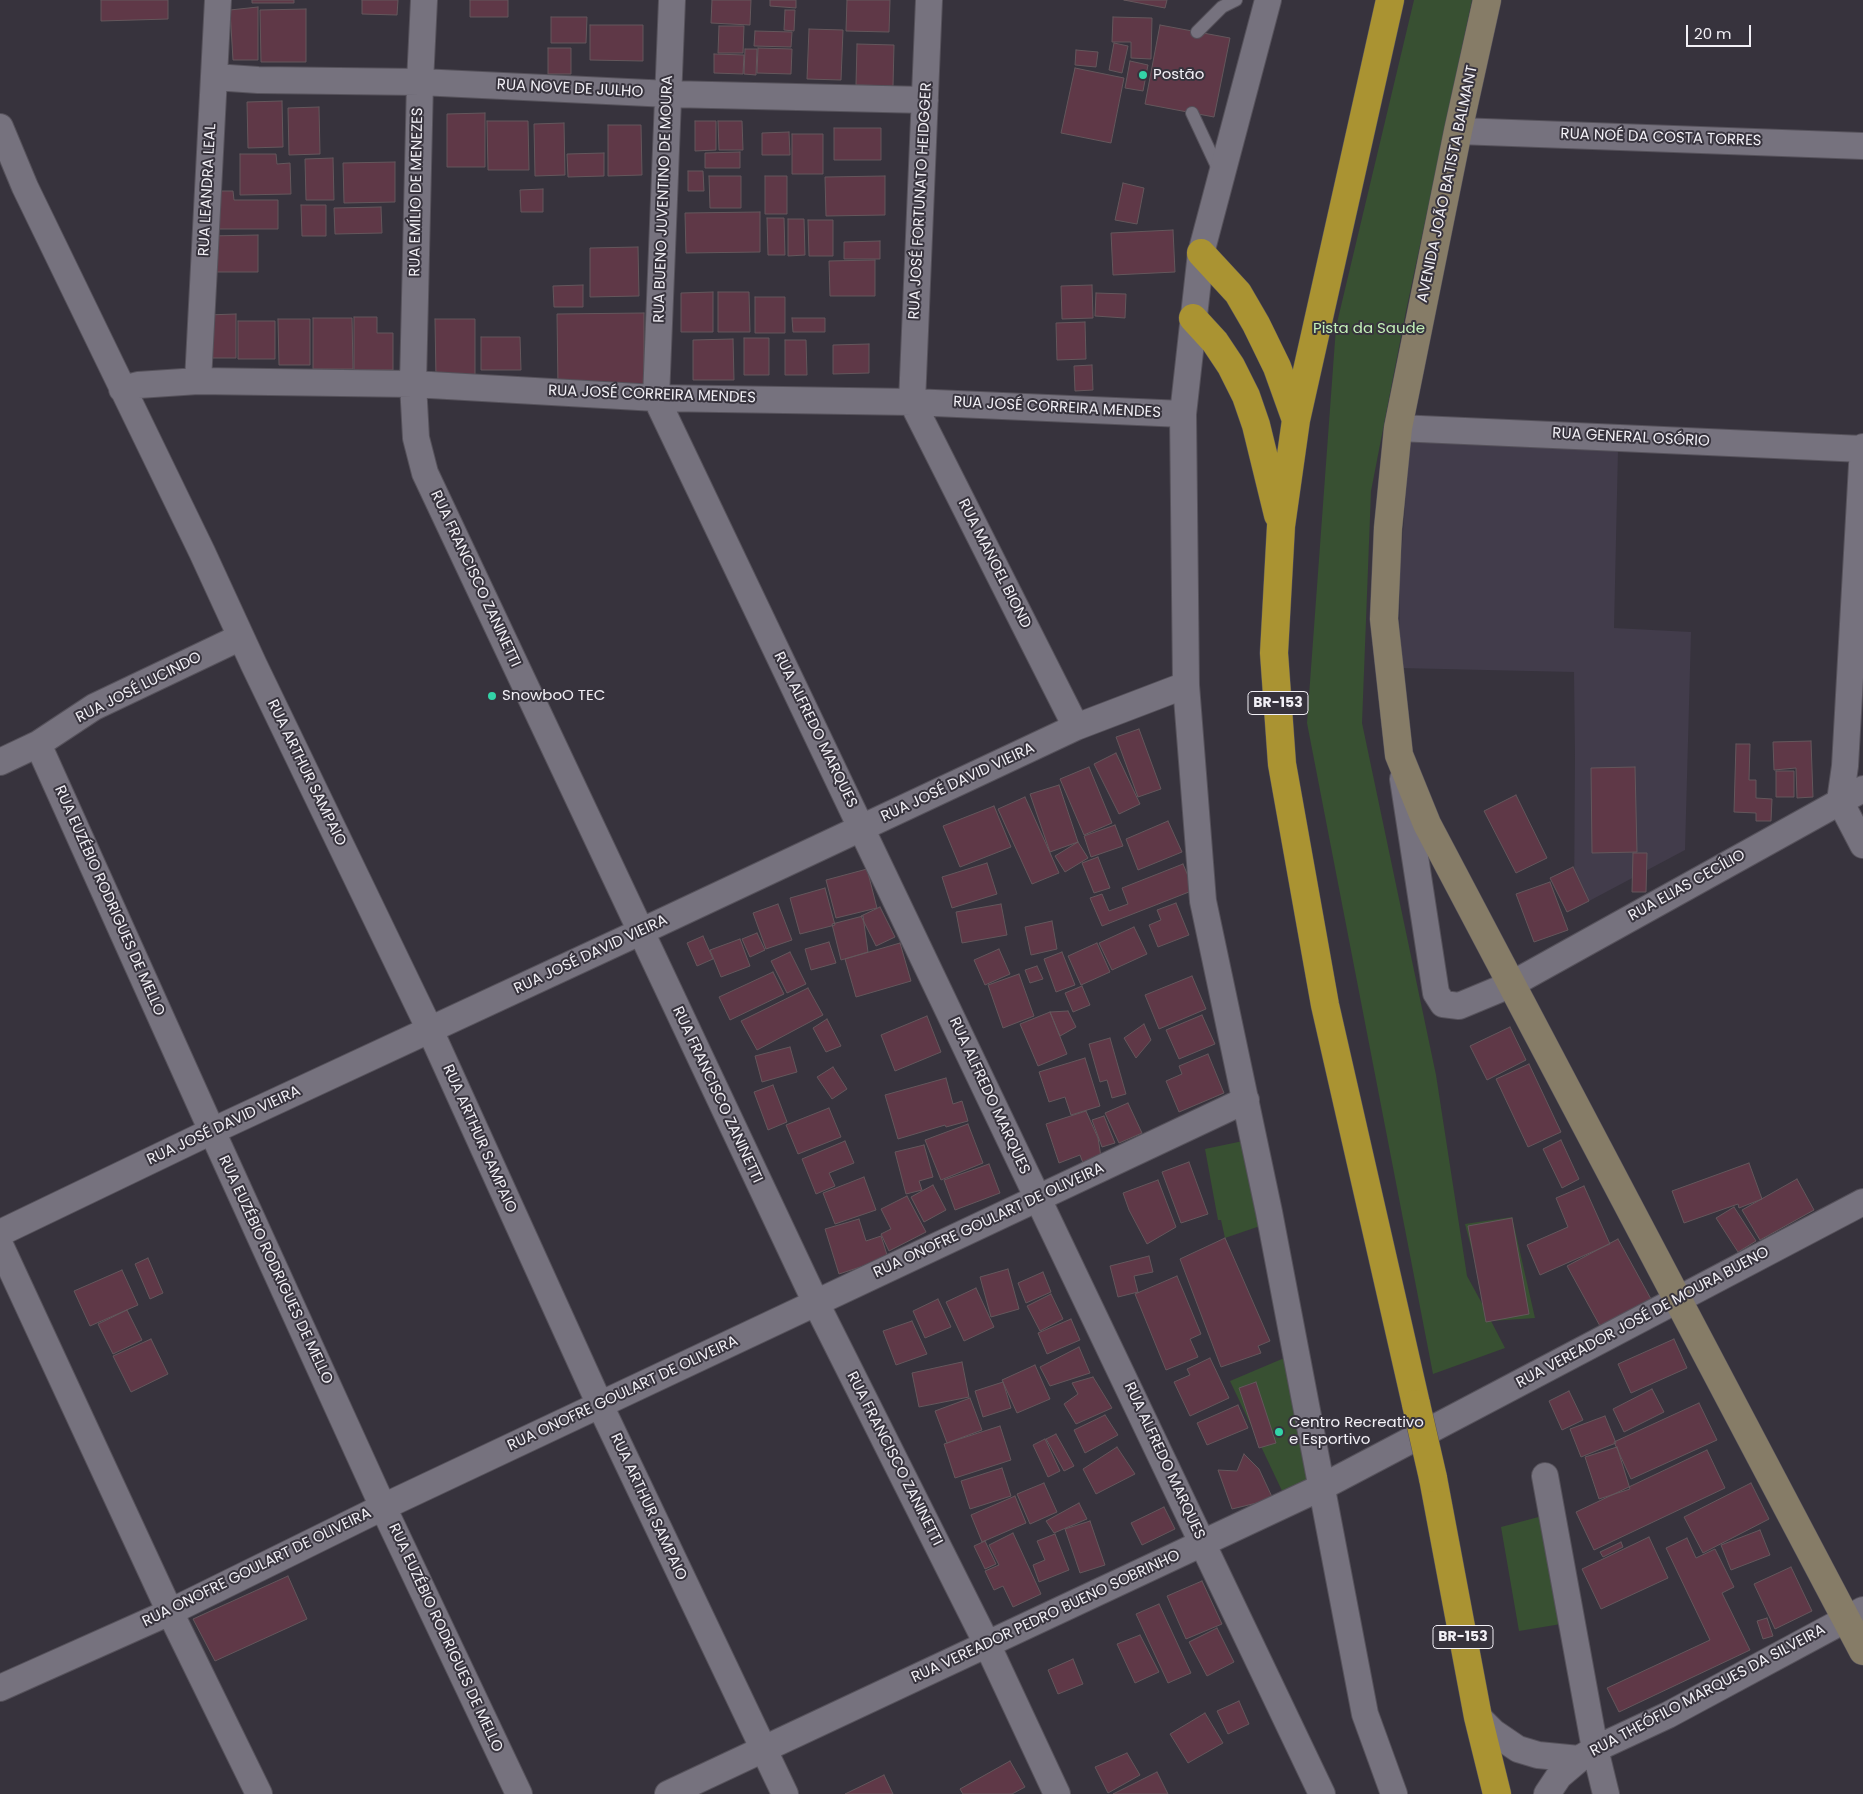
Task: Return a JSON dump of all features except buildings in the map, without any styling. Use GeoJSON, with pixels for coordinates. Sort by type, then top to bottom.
{"type":"FeatureCollection","features":[{"type":"Feature","properties":{"kind":"highway","name":"BR-153"},"geometry":{"type":"LineString","coordinates":[[1390,0],[1296,420],[1281,526],[1274,653],[1282,764],[1325,1005],[1433,1478],[1478,1716],[1497,1794]]}},
{"type":"Feature","properties":{"kind":"highway"},"geometry":{"type":"LineString","coordinates":[[1201,252],[1238,293],[1256,324],[1277,367],[1296,420]]}},
{"type":"Feature","properties":{"kind":"highway"},"geometry":{"type":"LineString","coordinates":[[1193,318],[1215,342],[1246,396],[1256,425],[1281,526]]}},
{"type":"Feature","properties":{"kind":"street","name":"RUA LEANDRA LEAL"},"geometry":{"type":"LineString","coordinates":[[198,381],[218,0]]}},
{"type":"Feature","properties":{"kind":"street","name":"RUA EMÍLIO DE MENEZES"},"geometry":{"type":"LineString","coordinates":[[413,384],[420,82],[424,0]]}},
{"type":"Feature","properties":{"kind":"street","name":"RUA BUENO JUVENTINO DE MOURA"},"geometry":{"type":"LineString","coordinates":[[656,398],[672,0]]}},
{"type":"Feature","properties":{"kind":"street","name":"RUA JOSÉ FORTUNATO HEIDGGER"},"geometry":{"type":"LineString","coordinates":[[912,402],[929,0]]}},
{"type":"Feature","properties":{"kind":"street"},"geometry":{"type":"LineString","coordinates":[[1268,0],[1201,252],[1193,318],[1183,414],[1186,685],[1203,901],[1269,1212],[1366,1714],[1394,1794]]}},
{"type":"Feature","properties":{"kind":"street","name":"AVENIDA JOÃO BATISTA BALMANT"},"geometry":{"type":"LineString","coordinates":[[1487,0],[1458,131],[1398,428],[1388,528],[1384,619],[1399,755],[1427,824],[1676,1300],[1854,1614],[1863,1650]]}},
{"type":"Feature","properties":{"kind":"street","name":"RUA NOVE DE JULHO"},"geometry":{"type":"LineString","coordinates":[[214,76],[258,80],[420,82],[669,94],[926,100]]}},
{"type":"Feature","properties":{"kind":"street","name":"RUA ARTHUR SAMPAIO"},"geometry":{"type":"LineString","coordinates":[[0,127],[25,188],[430,1030],[600,1405],[785,1794]]}},
{"type":"Feature","properties":{"kind":"street","name":"RUA NOÉ DA COSTA TORRES"},"geometry":{"type":"LineString","coordinates":[[1458,131],[1863,146]]}},
{"type":"Feature","properties":{"kind":"street","name":"RUA JOSÉ CORREIRA MENDES"},"geometry":{"type":"LineString","coordinates":[[122,389],[198,381],[413,384],[656,398],[912,402],[1183,414]]}},
{"type":"Feature","properties":{"kind":"street","name":"RUA FRANCISCO ZANINETTI"},"geometry":{"type":"LineString","coordinates":[[413,384],[416,438],[425,473],[816,1303],[987,1644],[1057,1794]]}},
{"type":"Feature","properties":{"kind":"street","name":"RUA ALFREDO MARQUES"},"geometry":{"type":"LineString","coordinates":[[656,398],[1322,1794]]}},
{"type":"Feature","properties":{"kind":"street","name":"RUA MANOEL BIOND"},"geometry":{"type":"LineString","coordinates":[[912,402],[1076,727]]}},
{"type":"Feature","properties":{"kind":"street","name":"RUA GENERAL OSÓRIO"},"geometry":{"type":"LineString","coordinates":[[1398,428],[1863,448]]}},
{"type":"Feature","properties":{"kind":"street"},"geometry":{"type":"LineString","coordinates":[[1863,448],[1845,766],[1863,845]]}},
{"type":"Feature","properties":{"kind":"street","name":"RUA JOSÉ LUCINDO"},"geometry":{"type":"LineString","coordinates":[[0,762],[38,744],[94,707],[241,637]]}},
{"type":"Feature","properties":{"kind":"street","name":"RUA JOSÉ DAVID VIEIRA"},"geometry":{"type":"LineString","coordinates":[[0,1233],[212,1131],[1076,727],[1186,685]]}},
{"type":"Feature","properties":{"kind":"street","name":"RUA EUZÉBIO RODRIGUES DE MELLO"},"geometry":{"type":"LineString","coordinates":[[38,744],[384,1507],[519,1794]]}},
{"type":"Feature","properties":{"kind":"street","name":"RUA ELIAS CECÍLIO"},"geometry":{"type":"LineString","coordinates":[[1399,755],[1436,993],[1443,1004],[1458,1006],[1512,984],[1852,795]]}},
{"type":"Feature","properties":{"kind":"street","name":"RUA ONOFRE GOULART DE OLIVEIRA"},"geometry":{"type":"LineString","coordinates":[[0,1688],[170,1612],[384,1507],[1246,1100]]}},
{"type":"Feature","properties":{"kind":"street","name":"RUA VEREADOR JOSÉ DE MOURA BUENO"},"geometry":{"type":"LineString","coordinates":[[1423,1435],[1863,1202]]}},
{"type":"Feature","properties":{"kind":"street"},"geometry":{"type":"LineString","coordinates":[[0,1245],[170,1612],[259,1794]]}},
{"type":"Feature","properties":{"kind":"street","name":"RUA VEREADOR PEDRO BUENO SOBRINHO"},"geometry":{"type":"LineString","coordinates":[[668,1794],[1322,1488],[1423,1435]]}},
{"type":"Feature","properties":{"kind":"street"},"geometry":{"type":"LineString","coordinates":[[1545,1476],[1587,1754],[1606,1794]]}},
{"type":"Feature","properties":{"kind":"street","name":"RUA THEÓFILO MARQUES DA SILVEIRA"},"geometry":{"type":"LineString","coordinates":[[1547,1794],[1559,1776],[1587,1754],[1668,1715],[1854,1614]]}},
{"type":"Feature","properties":{"kind":"street"},"geometry":{"type":"LineString","coordinates":[[1478,1716],[1493,1732],[1518,1749],[1538,1755],[1587,1754]]}},
{"type":"Feature","properties":{"kind":"lane"},"geometry":{"type":"LineString","coordinates":[[1197,32],[1222,7],[1236,0]]}},
{"type":"Feature","properties":{"kind":"lane"},"geometry":{"type":"LineString","coordinates":[[1192,113],[1221,175]]}},
{"type":"Feature","properties":{"kind":"shaded area"},"geometry":{"type":"Polygon","coordinates":[[[1410,440],[1618,450],[1614,628],[1691,632],[1685,850],[1574,909],[1574,672],[1399,668],[1400,571],[1410,440]]]}},
{"type":"Feature","properties":{"kind":"green space","name":"Pista da Saude"},"geometry":{"type":"Polygon","coordinates":[[[1414,0],[1472,0],[1406,311],[1371,491],[1362,723],[1436,1075],[1467,1276],[1490,1318],[1465,1224],[1512,1217],[1535,1318],[1491,1321],[1505,1348],[1433,1374],[1307,723],[1336,327],[1414,0]]]}},
{"type":"Feature","properties":{"kind":"green space"},"geometry":{"type":"Polygon","coordinates":[[[1243,1141],[1260,1226],[1225,1238],[1221,1220],[1218,1220],[1205,1149],[1243,1141]]]}},
{"type":"Feature","properties":{"kind":"green space","name":"Centro Recreativo e Esportivo"},"geometry":{"type":"Polygon","coordinates":[[[1289,1356],[1315,1483],[1284,1495],[1230,1381],[1289,1356]]]}},
{"type":"Feature","properties":{"kind":"green space"},"geometry":{"type":"Polygon","coordinates":[[[1546,1515],[1567,1623],[1519,1631],[1501,1527],[1546,1515]]]}},
{"type":"Feature","properties":{"kind":"place","name":"Postão"},"geometry":{"type":"Point","coordinates":[1143,75]}},
{"type":"Feature","properties":{"kind":"place","name":"SnowboO TEC"},"geometry":{"type":"Point","coordinates":[492,696]}},
{"type":"Feature","properties":{"kind":"place","name":"Centro Recreativo e Esportivo"},"geometry":{"type":"Point","coordinates":[1279,1432]}}]}
